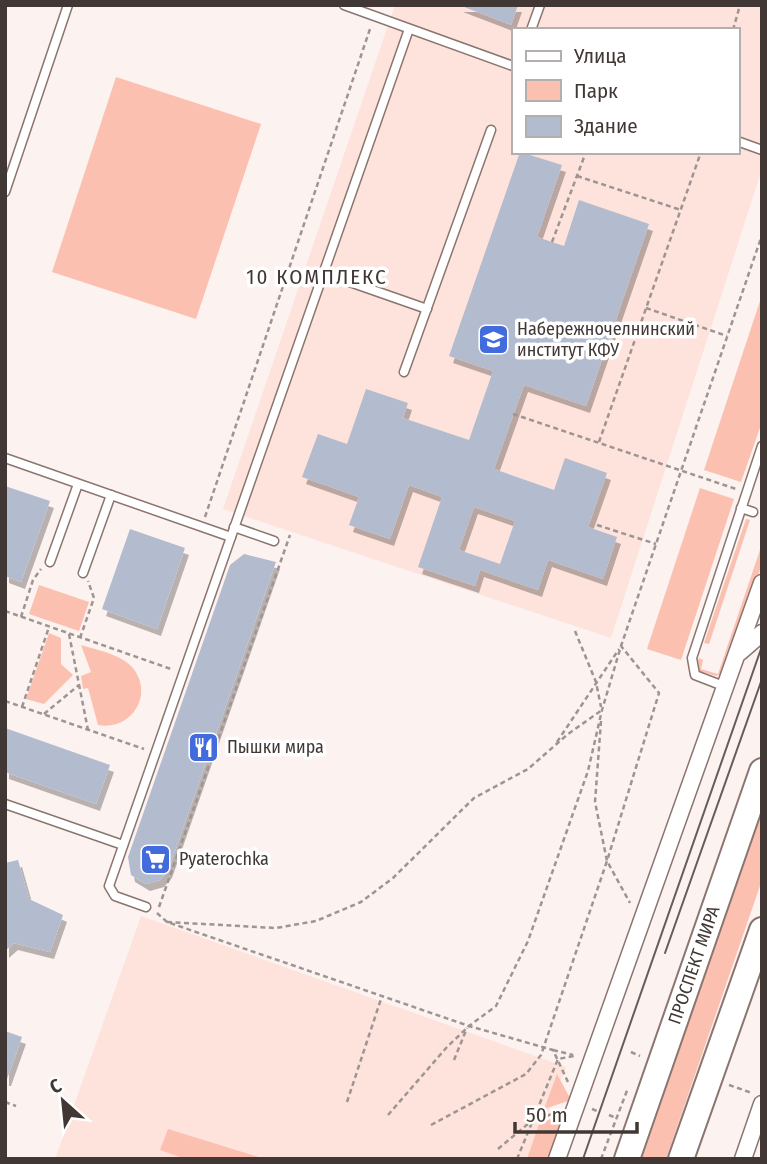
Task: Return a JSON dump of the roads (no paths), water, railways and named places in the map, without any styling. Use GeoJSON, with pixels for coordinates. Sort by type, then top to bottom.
{"type":"FeatureCollection","features":[{"type":"Feature","properties":{"kind":"main road","name":"ПРОСПЕКТ МИРА"},"geometry":{"type":"LineString","coordinates":[[627,1159],[762,771]]}},
{"type":"Feature","properties":{"kind":"main road"},"geometry":{"type":"LineString","coordinates":[[681,1159],[762,930]]}},
{"type":"Feature","properties":{"kind":"street"},"geometry":{"type":"LineString","coordinates":[[557,1159],[762,583]]}},
{"type":"Feature","properties":{"kind":"street"},"geometry":{"type":"LineString","coordinates":[[738,653],[762,633]]}},
{"type":"Feature","properties":{"kind":"street"},"geometry":{"type":"LineString","coordinates":[[743,1159],[762,1104]]}},
{"type":"Feature","properties":{"kind":"lane"},"geometry":{"type":"LineString","coordinates":[[5,192],[68,5]]}},
{"type":"Feature","properties":{"kind":"lane"},"geometry":{"type":"LineString","coordinates":[[344,5],[512,66]]}},
{"type":"Feature","properties":{"kind":"lane"},"geometry":{"type":"LineString","coordinates":[[532,28],[540,5]]}},
{"type":"Feature","properties":{"kind":"lane"},"geometry":{"type":"LineString","coordinates":[[147,907],[115,896],[109,890],[409,29]]}},
{"type":"Feature","properties":{"kind":"lane"},"geometry":{"type":"LineString","coordinates":[[404,372],[491,130]]}},
{"type":"Feature","properties":{"kind":"lane"},"geometry":{"type":"LineString","coordinates":[[739,142],[762,150]]}},
{"type":"Feature","properties":{"kind":"lane"},"geometry":{"type":"LineString","coordinates":[[324,273],[427,309]]}},
{"type":"Feature","properties":{"kind":"lane"},"geometry":{"type":"LineString","coordinates":[[726,687],[695,675],[692,658],[762,446]]}},
{"type":"Feature","properties":{"kind":"lane"},"geometry":{"type":"LineString","coordinates":[[5,458],[231,537]]}},
{"type":"Feature","properties":{"kind":"lane"},"geometry":{"type":"LineString","coordinates":[[50,562],[78,484]]}},
{"type":"Feature","properties":{"kind":"lane"},"geometry":{"type":"LineString","coordinates":[[83,573],[111,495]]}},
{"type":"Feature","properties":{"kind":"lane"},"geometry":{"type":"LineString","coordinates":[[741,508],[753,512]]}},
{"type":"Feature","properties":{"kind":"lane"},"geometry":{"type":"LineString","coordinates":[[234,527],[274,541]]}},
{"type":"Feature","properties":{"kind":"lane"},"geometry":{"type":"LineString","coordinates":[[694,649],[705,653]]}},
{"type":"Feature","properties":{"kind":"lane"},"geometry":{"type":"LineString","coordinates":[[5,804],[123,845]]}},
{"type":"Feature","properties":{"kind":"tram line"},"geometry":{"type":"LineString","coordinates":[[583,1159],[762,646]]}},
{"type":"Feature","properties":{"kind":"tram line"},"geometry":{"type":"LineString","coordinates":[[665,953],[762,679]]}},
{"type":"Feature","properties":{"kind":"place","name":"Набережночелнинский институт КФУ"},"geometry":{"type":"Point","coordinates":[494,339]}},
{"type":"Feature","properties":{"kind":"place","name":"Пышки мира"},"geometry":{"type":"Point","coordinates":[204,747]}},
{"type":"Feature","properties":{"kind":"place","name":"Pyaterochka"},"geometry":{"type":"Point","coordinates":[156,859]}},
{"type":"Feature","properties":{"kind":"district","name":"10 КОМПЛЕКС"},"geometry":{"type":"Point","coordinates":[317,277]}}]}
